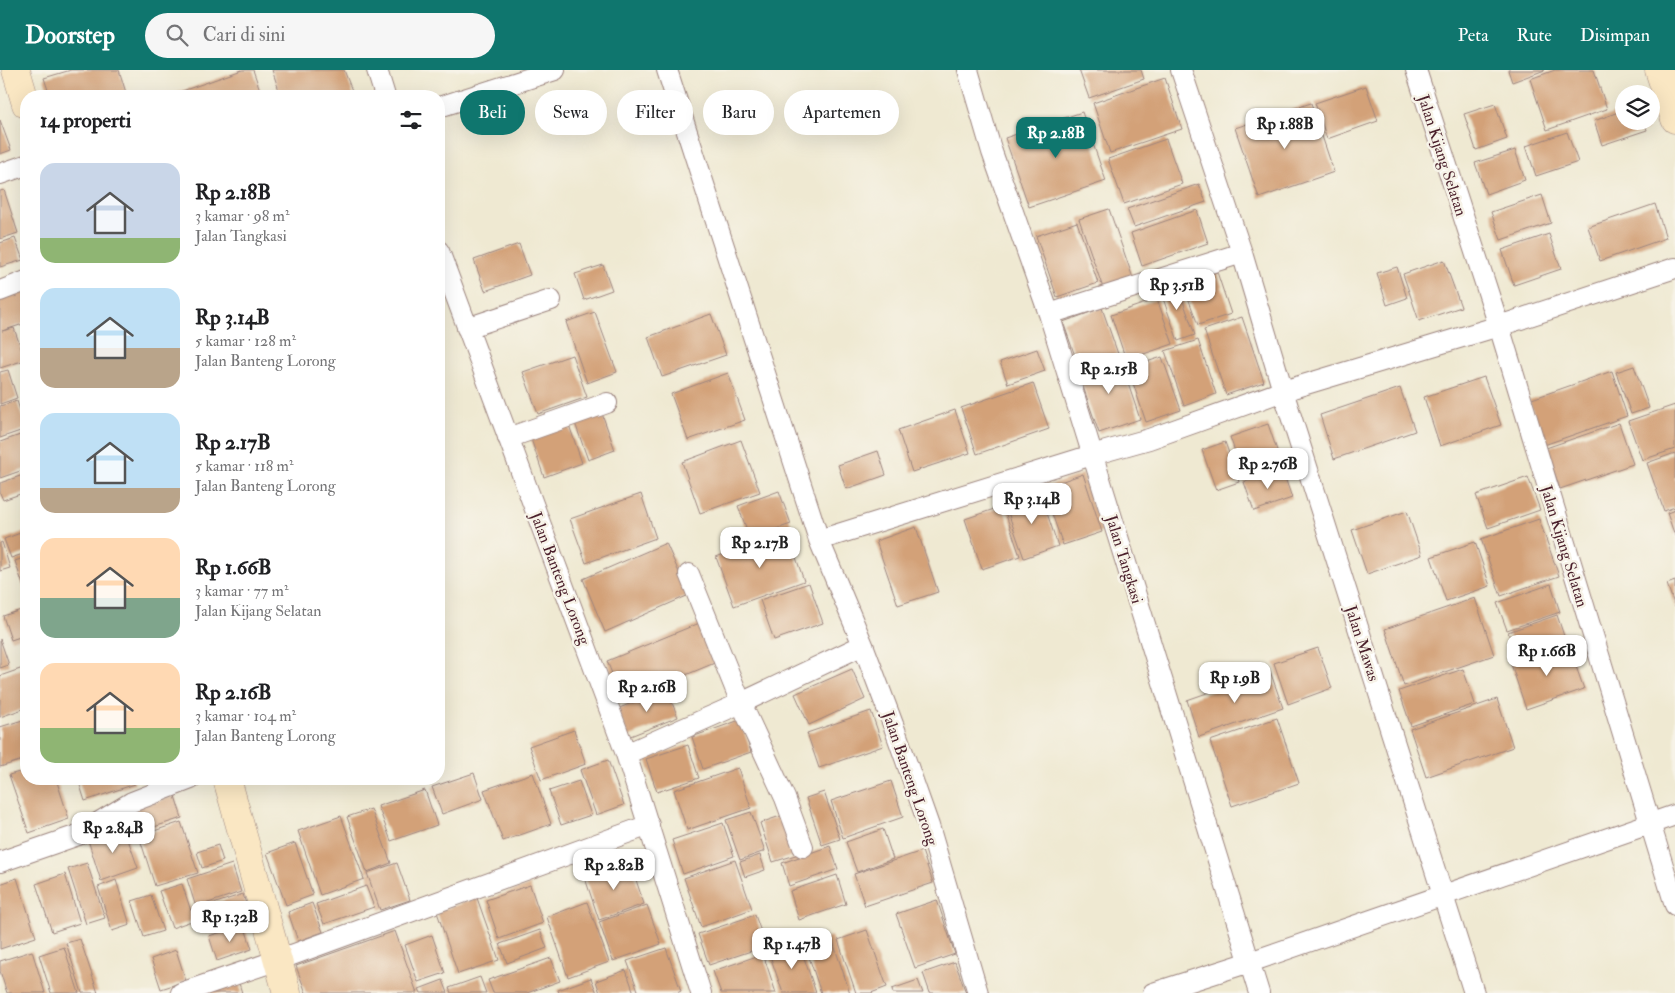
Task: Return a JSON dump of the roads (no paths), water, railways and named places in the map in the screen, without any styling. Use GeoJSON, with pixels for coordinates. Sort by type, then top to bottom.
{"type":"FeatureCollection","features":[{"type":"Feature","properties":{"kind":"street"},"geometry":{"type":"LineString","coordinates":[[16,70],[22,90]]}},
{"type":"Feature","properties":{"kind":"street"},"geometry":{"type":"LineString","coordinates":[[377,70],[383,90]]}},
{"type":"Feature","properties":{"kind":"street"},"geometry":{"type":"LineString","coordinates":[[445,105],[555,70]]}},
{"type":"Feature","properties":{"kind":"street","name":"Jalan Banteng Lorong"},"geometry":{"type":"LineString","coordinates":[[667,70],[819,540],[863,645],[929,826],[978,993]]}},
{"type":"Feature","properties":{"kind":"street","name":"Jalan Tangkasi"},"geometry":{"type":"LineString","coordinates":[[968,70],[992,152],[1049,314],[1259,993]]}},
{"type":"Feature","properties":{"kind":"street","name":"Jalan Mawas"},"geometry":{"type":"LineString","coordinates":[[1181,70],[1242,253],[1282,390],[1474,993]]}},
{"type":"Feature","properties":{"kind":"street","name":"Jalan Kijang Selatan"},"geometry":{"type":"LineString","coordinates":[[1416,70],[1499,326],[1675,905]]}},
{"type":"Feature","properties":{"kind":"street"},"geometry":{"type":"LineString","coordinates":[[1659,70],[1675,119]]}},
{"type":"Feature","properties":{"kind":"street"},"geometry":{"type":"LineString","coordinates":[[0,174],[20,167]]}},
{"type":"Feature","properties":{"kind":"street"},"geometry":{"type":"LineString","coordinates":[[1049,314],[1242,253]]}},
{"type":"Feature","properties":{"kind":"street","name":"Jalan Banteng Lorong"},"geometry":{"type":"LineString","coordinates":[[445,268],[626,754],[701,993]]}},
{"type":"Feature","properties":{"kind":"street"},"geometry":{"type":"LineString","coordinates":[[819,540],[1149,439],[1282,390],[1499,326],[1675,268]]}},
{"type":"Feature","properties":{"kind":"street"},"geometry":{"type":"LineString","coordinates":[[0,292],[20,284]]}},
{"type":"Feature","properties":{"kind":"street"},"geometry":{"type":"LineString","coordinates":[[467,328],[551,300]]}},
{"type":"Feature","properties":{"kind":"street"},"geometry":{"type":"LineString","coordinates":[[508,438],[607,403]]}},
{"type":"Feature","properties":{"kind":"street"},"geometry":{"type":"LineString","coordinates":[[689,574],[741,703],[785,798],[803,847]]}},
{"type":"Feature","properties":{"kind":"street"},"geometry":{"type":"LineString","coordinates":[[626,754],[741,703],[863,645]]}},
{"type":"Feature","properties":{"kind":"street"},"geometry":{"type":"LineString","coordinates":[[0,862],[78,835],[132,802],[176,785]]}},
{"type":"Feature","properties":{"kind":"street"},"geometry":{"type":"LineString","coordinates":[[229,785],[287,993]]}},
{"type":"Feature","properties":{"kind":"street"},"geometry":{"type":"LineString","coordinates":[[1153,993],[1250,962],[1675,816]]}},
{"type":"Feature","properties":{"kind":"street"},"geometry":{"type":"LineString","coordinates":[[181,993],[278,960],[649,825]]}}]}
